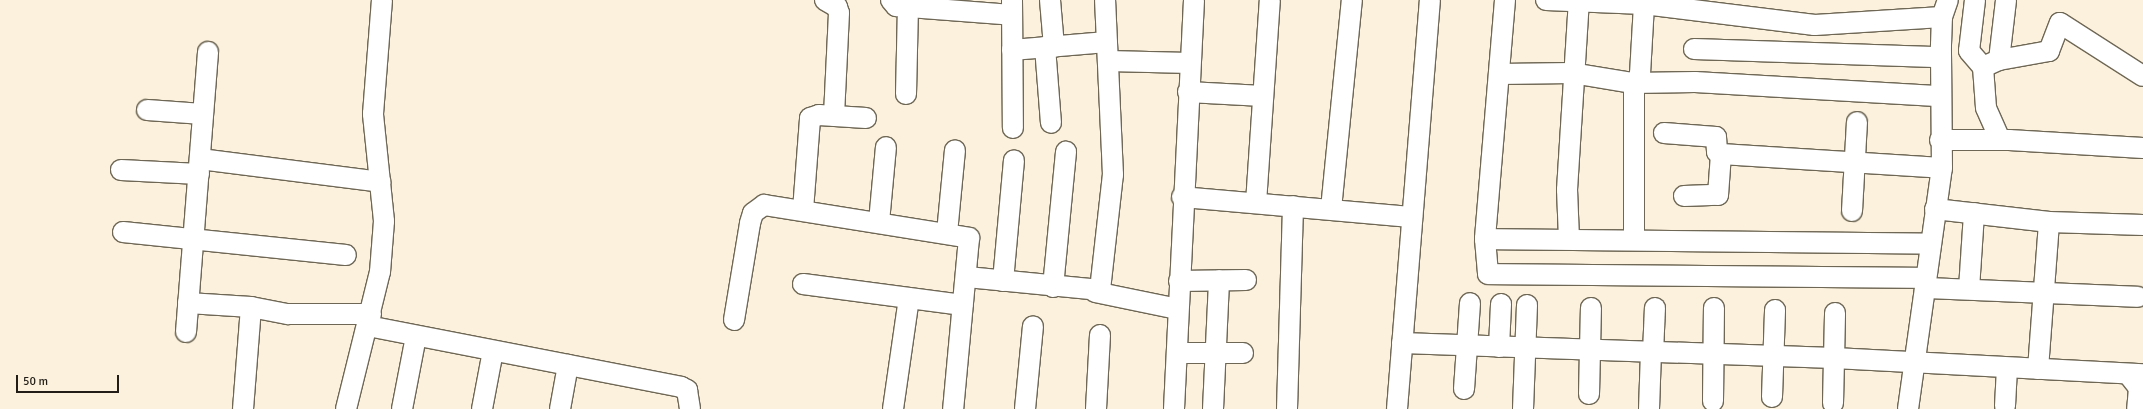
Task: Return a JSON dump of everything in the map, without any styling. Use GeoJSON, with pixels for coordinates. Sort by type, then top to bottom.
{"type":"FeatureCollection","features":[{"type":"Feature","properties":{"kind":"street"},"geometry":{"type":"LineString","coordinates":[[346,409],[369,320],[382,250],[381,182],[373,114],[382,0]]}},
{"type":"Feature","properties":{"kind":"street"},"geometry":{"type":"LineString","coordinates":[[825,0],[837,7],[839,13],[834,116]]}},
{"type":"Feature","properties":{"kind":"street"},"geometry":{"type":"LineString","coordinates":[[1050,0],[1049,47],[1051,123]]}},
{"type":"Feature","properties":{"kind":"street"},"geometry":{"type":"LineString","coordinates":[[1095,292],[1102,285],[1113,175],[1105,0]]}},
{"type":"Feature","properties":{"kind":"street"},"geometry":{"type":"LineString","coordinates":[[1174,409],[1182,197],[1194,0]]}},
{"type":"Feature","properties":{"kind":"street"},"geometry":{"type":"LineString","coordinates":[[1256,203],[1270,0]]}},
{"type":"Feature","properties":{"kind":"street"},"geometry":{"type":"LineString","coordinates":[[1331,209],[1352,0]]}},
{"type":"Feature","properties":{"kind":"street"},"geometry":{"type":"LineString","coordinates":[[1397,409],[1430,0]]}},
{"type":"Feature","properties":{"kind":"street"},"geometry":{"type":"LineString","coordinates":[[1504,0],[1485,239],[1484,264],[1491,276],[1926,283],[1969,290],[2138,297]]}},
{"type":"Feature","properties":{"kind":"street"},"geometry":{"type":"LineString","coordinates":[[1546,0],[1699,5],[1815,25],[1945,9],[1941,57],[1940,140],[1942,168],[1935,209],[1916,363],[1908,409]]}},
{"type":"Feature","properties":{"kind":"street"},"geometry":{"type":"LineString","coordinates":[[1975,0],[1968,44],[1970,55],[1991,64],[2049,50],[2060,23],[2143,76]]}},
{"type":"Feature","properties":{"kind":"street"},"geometry":{"type":"LineString","coordinates":[[2000,140],[1986,108],[1991,64],[2006,0]]}},
{"type":"Feature","properties":{"kind":"street"},"geometry":{"type":"LineString","coordinates":[[1569,239],[1567,190],[1572,73],[1585,1]]}},
{"type":"Feature","properties":{"kind":"street"},"geometry":{"type":"LineString","coordinates":[[906,94],[899,4],[1012,7],[1013,128]]}},
{"type":"Feature","properties":{"kind":"street"},"geometry":{"type":"LineString","coordinates":[[1634,240],[1635,83],[1640,74],[1656,4]]}},
{"type":"Feature","properties":{"kind":"street"},"geometry":{"type":"LineString","coordinates":[[1012,50],[1107,42]]}},
{"type":"Feature","properties":{"kind":"street"},"geometry":{"type":"LineString","coordinates":[[1694,49],[1941,57]]}},
{"type":"Feature","properties":{"kind":"street"},"geometry":{"type":"LineString","coordinates":[[186,332],[208,52]]}},
{"type":"Feature","properties":{"kind":"street"},"geometry":{"type":"LineString","coordinates":[[1108,61],[1190,63]]}},
{"type":"Feature","properties":{"kind":"street"},"geometry":{"type":"LineString","coordinates":[[1499,74],[1572,73],[1635,83],[1695,82],[1941,96]]}},
{"type":"Feature","properties":{"kind":"street"},"geometry":{"type":"LineString","coordinates":[[1188,92],[1264,96]]}},
{"type":"Feature","properties":{"kind":"street"},"geometry":{"type":"LineString","coordinates":[[147,110],[203,114]]}},
{"type":"Feature","properties":{"kind":"street"},"geometry":{"type":"LineString","coordinates":[[803,210],[807,128],[810,118],[834,116],[866,118]]}},
{"type":"Feature","properties":{"kind":"street"},"geometry":{"type":"LineString","coordinates":[[1852,211],[1857,122]]}},
{"type":"Feature","properties":{"kind":"street"},"geometry":{"type":"LineString","coordinates":[[1664,133],[1716,137],[1717,152],[1721,154],[1855,161],[1942,168]]}},
{"type":"Feature","properties":{"kind":"street"},"geometry":{"type":"LineString","coordinates":[[1940,140],[2000,140],[2143,148]]}},
{"type":"Feature","properties":{"kind":"street"},"geometry":{"type":"LineString","coordinates":[[879,222],[886,147]]}},
{"type":"Feature","properties":{"kind":"street"},"geometry":{"type":"LineString","coordinates":[[947,233],[955,150]]}},
{"type":"Feature","properties":{"kind":"street"},"geometry":{"type":"LineString","coordinates":[[1053,287],[1066,152]]}},
{"type":"Feature","properties":{"kind":"street"},"geometry":{"type":"LineString","coordinates":[[1684,196],[1718,195],[1721,154]]}},
{"type":"Feature","properties":{"kind":"street"},"geometry":{"type":"LineString","coordinates":[[1003,281],[1014,161]]}},
{"type":"Feature","properties":{"kind":"street"},"geometry":{"type":"LineString","coordinates":[[121,170],[199,166],[381,182]]}},
{"type":"Feature","properties":{"kind":"street"},"geometry":{"type":"LineString","coordinates":[[1182,197],[1412,217]]}},
{"type":"Feature","properties":{"kind":"street"},"geometry":{"type":"LineString","coordinates":[[734,320],[754,213],[764,205],[879,222],[969,238],[967,277],[953,409]]}},
{"type":"Feature","properties":{"kind":"street"},"geometry":{"type":"LineString","coordinates":[[1287,409],[1293,206]]}},
{"type":"Feature","properties":{"kind":"street"},"geometry":{"type":"LineString","coordinates":[[1935,209],[2049,222],[2143,225]]}},
{"type":"Feature","properties":{"kind":"street"},"geometry":{"type":"LineString","coordinates":[[1969,290],[1974,213]]}},
{"type":"Feature","properties":{"kind":"street"},"geometry":{"type":"LineString","coordinates":[[2038,369],[2049,222]]}},
{"type":"Feature","properties":{"kind":"street"},"geometry":{"type":"LineString","coordinates":[[123,232],[194,237],[346,255]]}},
{"type":"Feature","properties":{"kind":"street"},"geometry":{"type":"LineString","coordinates":[[1485,239],[1931,244]]}},
{"type":"Feature","properties":{"kind":"street"},"geometry":{"type":"LineString","coordinates":[[967,277],[1095,292],[1178,309]]}},
{"type":"Feature","properties":{"kind":"street"},"geometry":{"type":"LineString","coordinates":[[1214,409],[1218,280]]}},
{"type":"Feature","properties":{"kind":"street"},"geometry":{"type":"LineString","coordinates":[[1179,281],[1246,280]]}},
{"type":"Feature","properties":{"kind":"street"},"geometry":{"type":"LineString","coordinates":[[803,284],[963,305]]}},
{"type":"Feature","properties":{"kind":"street"},"geometry":{"type":"LineString","coordinates":[[893,409],[909,298]]}},
{"type":"Feature","properties":{"kind":"street"},"geometry":{"type":"LineString","coordinates":[[1464,389],[1470,303]]}},
{"type":"Feature","properties":{"kind":"street"},"geometry":{"type":"LineString","coordinates":[[188,304],[251,307],[288,314],[369,320],[416,336],[681,387],[687,390],[690,409]]}},
{"type":"Feature","properties":{"kind":"street"},"geometry":{"type":"LineString","coordinates":[[1499,347],[1501,304]]}},
{"type":"Feature","properties":{"kind":"street"},"geometry":{"type":"LineString","coordinates":[[1524,409],[1528,305]]}},
{"type":"Feature","properties":{"kind":"street"},"geometry":{"type":"LineString","coordinates":[[243,409],[251,307]]}},
{"type":"Feature","properties":{"kind":"street"},"geometry":{"type":"LineString","coordinates":[[1589,394],[1591,308]]}},
{"type":"Feature","properties":{"kind":"street"},"geometry":{"type":"LineString","coordinates":[[1649,409],[1655,308]]}},
{"type":"Feature","properties":{"kind":"street"},"geometry":{"type":"LineString","coordinates":[[1713,401],[1714,308]]}},
{"type":"Feature","properties":{"kind":"street"},"geometry":{"type":"LineString","coordinates":[[1772,397],[1775,310]]}},
{"type":"Feature","properties":{"kind":"street"},"geometry":{"type":"LineString","coordinates":[[1833,403],[1835,313]]}},
{"type":"Feature","properties":{"kind":"street"},"geometry":{"type":"LineString","coordinates":[[1025,409],[1033,326]]}},
{"type":"Feature","properties":{"kind":"street"},"geometry":{"type":"LineString","coordinates":[[1096,409],[1100,335]]}},
{"type":"Feature","properties":{"kind":"street"},"geometry":{"type":"LineString","coordinates":[[402,409],[416,336]]}},
{"type":"Feature","properties":{"kind":"street"},"geometry":{"type":"LineString","coordinates":[[1402,343],[1591,351],[1834,358],[2136,374],[2139,388],[2137,409]]}},
{"type":"Feature","properties":{"kind":"street"},"geometry":{"type":"LineString","coordinates":[[482,409],[493,350]]}},
{"type":"Feature","properties":{"kind":"street"},"geometry":{"type":"LineString","coordinates":[[1177,353],[1243,353]]}},
{"type":"Feature","properties":{"kind":"street"},"geometry":{"type":"LineString","coordinates":[[560,409],[568,365]]}},
{"type":"Feature","properties":{"kind":"street"},"geometry":{"type":"LineString","coordinates":[[2004,406],[2007,368]]}}]}
